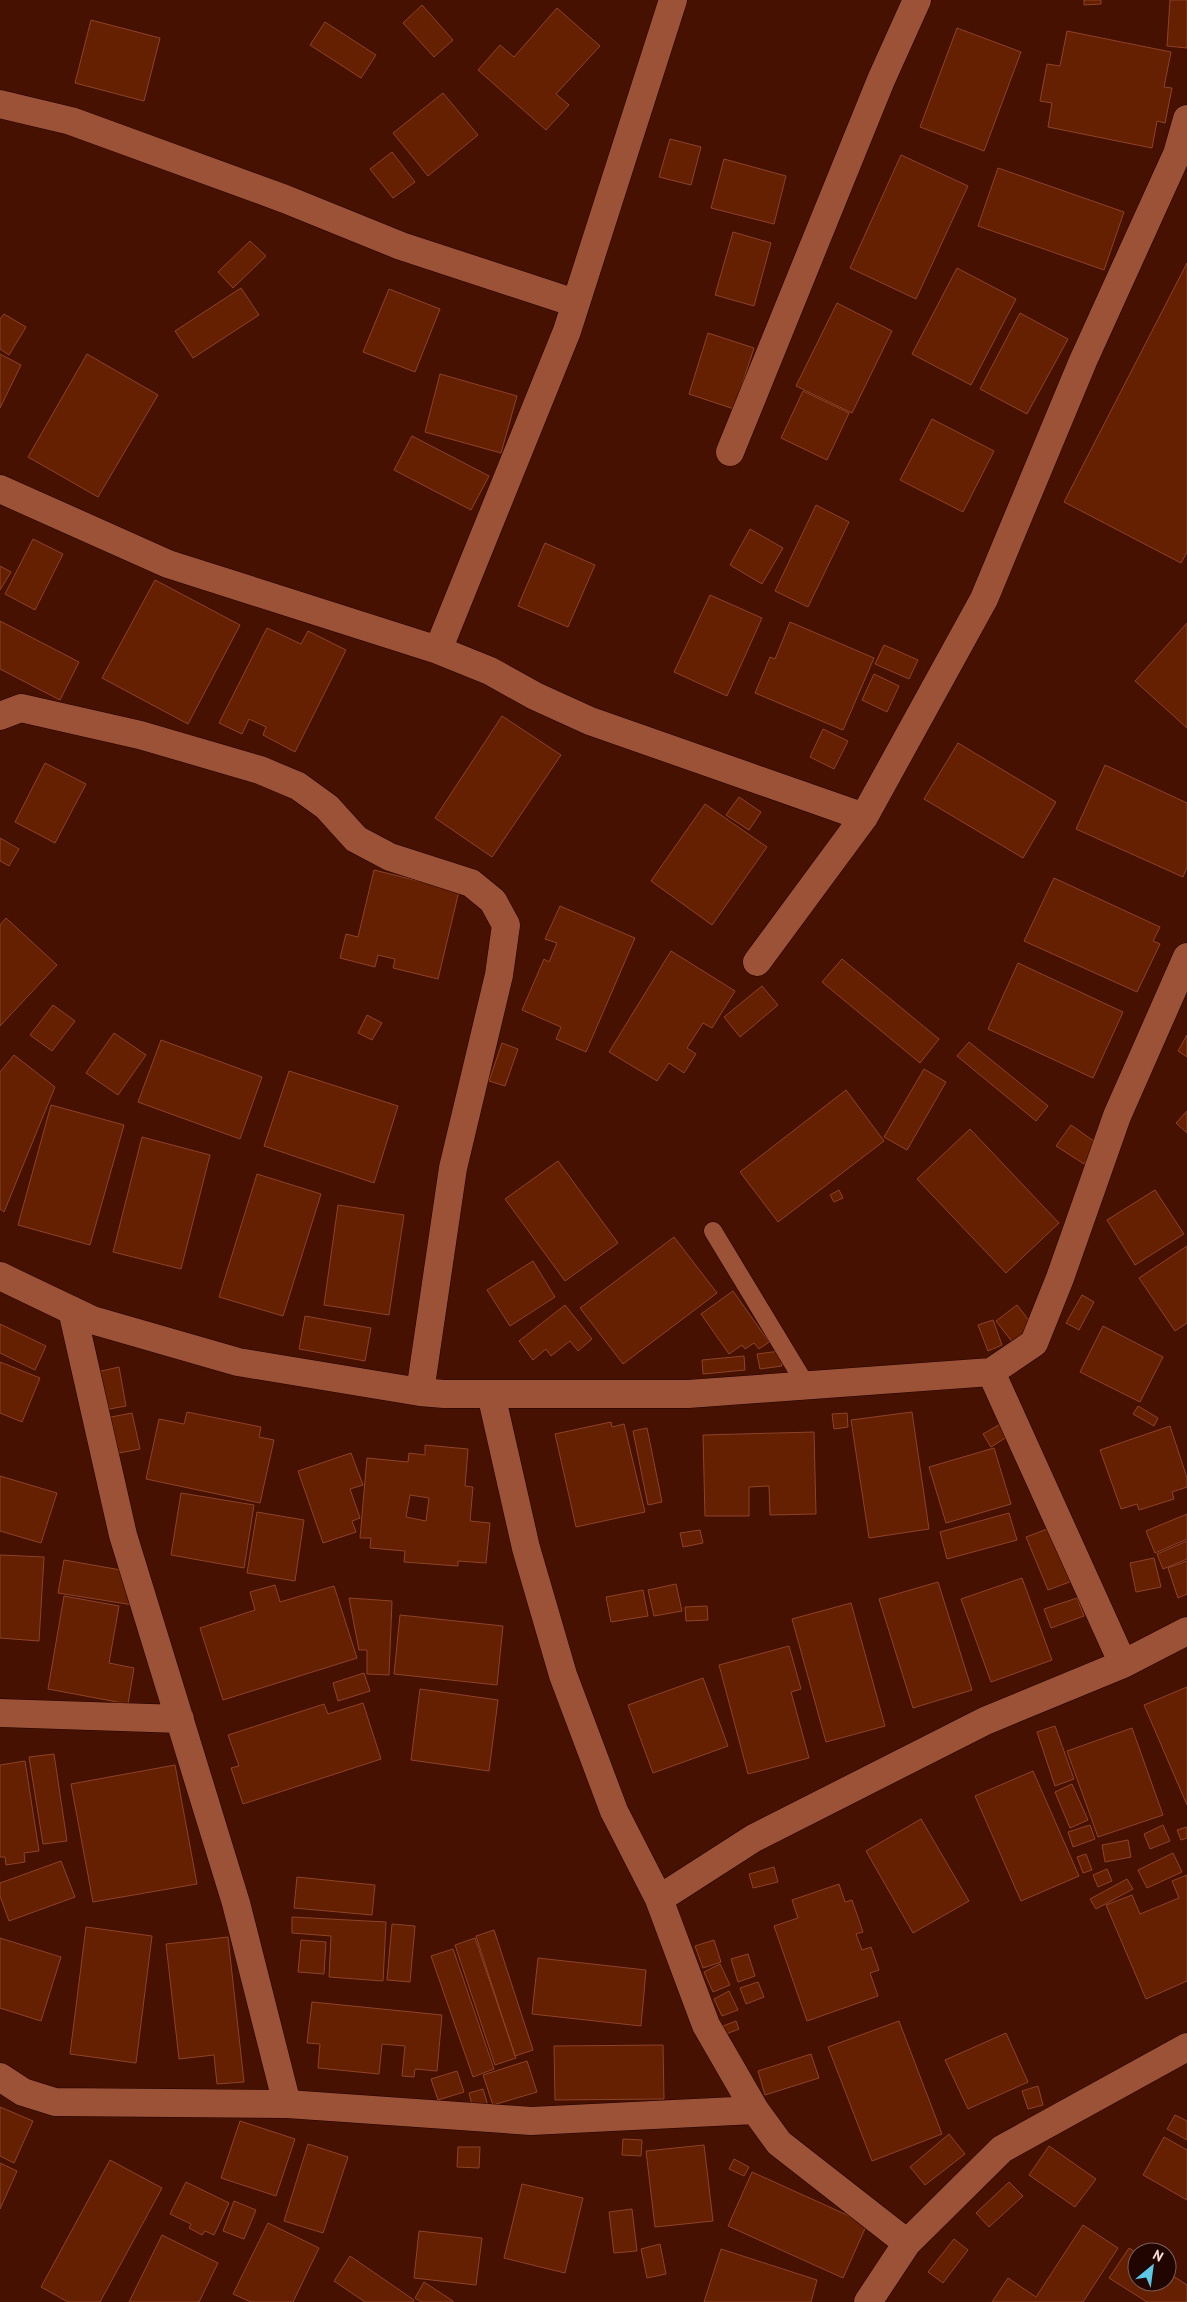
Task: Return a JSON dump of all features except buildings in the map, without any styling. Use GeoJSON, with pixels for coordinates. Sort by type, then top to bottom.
{"type":"FeatureCollection","features":[{"type":"Feature","properties":{"kind":"street"},"geometry":{"type":"LineString","coordinates":[[438,650],[555,363],[672,0]]}},
{"type":"Feature","properties":{"kind":"street"},"geometry":{"type":"LineString","coordinates":[[730,452],[881,80],[916,0]]}},
{"type":"Feature","properties":{"kind":"street"},"geometry":{"type":"LineString","coordinates":[[0,104],[71,121],[285,199],[402,246],[575,304]]}},
{"type":"Feature","properties":{"kind":"street"},"geometry":{"type":"LineString","coordinates":[[757,962],[864,817],[984,599],[1083,361],[1177,154],[1187,119]]}},
{"type":"Feature","properties":{"kind":"street"},"geometry":{"type":"LineString","coordinates":[[0,488],[168,564],[438,650],[490,670],[535,696],[590,720],[864,817]]}},
{"type":"Feature","properties":{"kind":"street"},"geometry":{"type":"LineString","coordinates":[[0,716],[22,708],[140,735],[260,770],[298,786],[320,802],[356,839],[390,857],[471,883],[493,901],[506,925],[499,975],[453,1168],[420,1392]]}},
{"type":"Feature","properties":{"kind":"street"},"geometry":{"type":"LineString","coordinates":[[0,1276],[92,1320],[238,1362],[420,1392],[688,1394],[991,1372],[1034,1343],[1060,1278],[1117,1116],[1187,957]]}},
{"type":"Feature","properties":{"kind":"street"},"geometry":{"type":"LineString","coordinates":[[72,1310],[123,1535],[236,1903],[287,2104]]}},
{"type":"Feature","properties":{"kind":"street"},"geometry":{"type":"LineString","coordinates":[[991,1372],[1123,1664]]}},
{"type":"Feature","properties":{"kind":"street"},"geometry":{"type":"LineString","coordinates":[[491,1394],[526,1548],[564,1675],[614,1811],[659,1900],[706,2025],[755,2110],[779,2143],[907,2243]]}},
{"type":"Feature","properties":{"kind":"street"},"geometry":{"type":"LineString","coordinates":[[659,1900],[754,1838],[985,1721],[1123,1664],[1187,1631]]}},
{"type":"Feature","properties":{"kind":"street"},"geometry":{"type":"LineString","coordinates":[[0,1713],[180,1719]]}},
{"type":"Feature","properties":{"kind":"street"},"geometry":{"type":"LineString","coordinates":[[868,2302],[907,2243],[1002,2149],[1187,2047]]}},
{"type":"Feature","properties":{"kind":"street"},"geometry":{"type":"LineString","coordinates":[[0,2077],[23,2092],[55,2102],[287,2104],[531,2121],[755,2110]]}},
{"type":"Feature","properties":{"kind":"lane"},"geometry":{"type":"LineString","coordinates":[[713,1231],[806,1385]]}}]}
